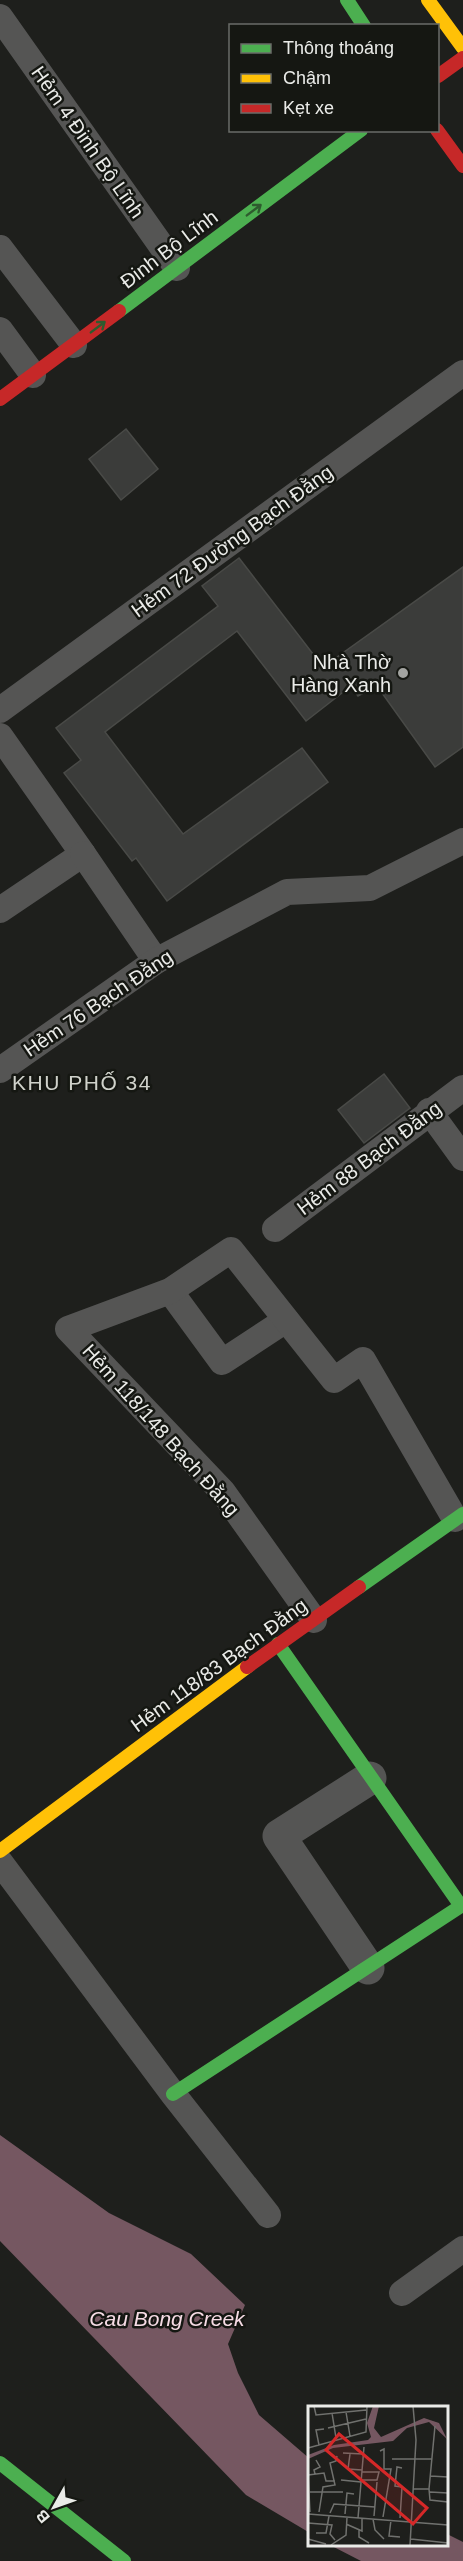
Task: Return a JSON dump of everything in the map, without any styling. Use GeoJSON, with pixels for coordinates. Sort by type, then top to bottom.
{"type":"FeatureCollection","features":[{"type":"Feature","properties":{"kind":"street"},"geometry":{"type":"LineString","coordinates":[[347,0],[363,24]]}},
{"type":"Feature","properties":{"kind":"street"},"geometry":{"type":"LineString","coordinates":[[428,0],[463,48]]}},
{"type":"Feature","properties":{"kind":"street"},"geometry":{"type":"LineString","coordinates":[[439,75],[463,58]]}},
{"type":"Feature","properties":{"kind":"street","name":"Đinh Bộ Lĩnh"},"geometry":{"type":"LineString","coordinates":[[0,399],[359,132]]}},
{"type":"Feature","properties":{"kind":"street"},"geometry":{"type":"LineString","coordinates":[[438,132],[463,166]]}},
{"type":"Feature","properties":{"kind":"street","name":"Hẻm 118/83 Bạch Đằng"},"geometry":{"type":"LineString","coordinates":[[0,1851],[278,1644],[459,1517]]}},
{"type":"Feature","properties":{"kind":"street"},"geometry":{"type":"LineString","coordinates":[[173,2094],[462,1907],[278,1644]]}},
{"type":"Feature","properties":{"kind":"street"},"geometry":{"type":"LineString","coordinates":[[368,1968],[279,1836],[370,1778]]}},
{"type":"Feature","properties":{"kind":"street"},"geometry":{"type":"LineString","coordinates":[[0,2463],[110,2557]]}},
{"type":"Feature","properties":{"kind":"lane","name":"Hẻm 4 Đinh Bộ Lĩnh"},"geometry":{"type":"LineString","coordinates":[[0,17],[177,268]]}},
{"type":"Feature","properties":{"kind":"lane"},"geometry":{"type":"LineString","coordinates":[[0,248],[74,345]]}},
{"type":"Feature","properties":{"kind":"lane"},"geometry":{"type":"LineString","coordinates":[[0,330],[33,375]]}},
{"type":"Feature","properties":{"kind":"lane","name":"Hẻm 72 Đường Bạch Đằng"},"geometry":{"type":"LineString","coordinates":[[0,710],[463,373]]}},
{"type":"Feature","properties":{"kind":"lane"},"geometry":{"type":"LineString","coordinates":[[0,736],[156,961]]}},
{"type":"Feature","properties":{"kind":"lane","name":"Hẻm 76 Bạch Đằng"},"geometry":{"type":"LineString","coordinates":[[0,1070],[156,961],[287,892],[370,888],[463,842]]}},
{"type":"Feature","properties":{"kind":"lane"},"geometry":{"type":"LineString","coordinates":[[0,910],[83,854]]}},
{"type":"Feature","properties":{"kind":"lane","name":"Hẻm 88 Bạch Đằng"},"geometry":{"type":"LineString","coordinates":[[275,1229],[429,1111],[463,1088]]}},
{"type":"Feature","properties":{"kind":"lane"},"geometry":{"type":"LineString","coordinates":[[429,1111],[463,1158]]}},
{"type":"Feature","properties":{"kind":"lane"},"geometry":{"type":"LineString","coordinates":[[286,1320],[222,1362],[170,1291],[231,1250],[334,1380],[363,1360],[459,1517]]}},
{"type":"Feature","properties":{"kind":"lane","name":"Hẻm 118/148 Bạch Đằng"},"geometry":{"type":"LineString","coordinates":[[170,1291],[68,1329],[223,1492],[314,1620]]}},
{"type":"Feature","properties":{"kind":"lane"},"geometry":{"type":"LineString","coordinates":[[0,1862],[173,2094],[268,2216]]}},
{"type":"Feature","properties":{"kind":"lane"},"geometry":{"type":"LineString","coordinates":[[402,2293],[463,2249]]}},
{"type":"Feature","properties":{"kind":"water","name":"Cau Bong Creek"},"geometry":{"type":"Polygon","coordinates":[[[0,2135],[109,2213],[191,2254],[245,2305],[228,2344],[238,2373],[259,2415],[308,2457],[308,2532],[246,2495],[0,2241],[0,2135]]]}},
{"type":"Feature","properties":{"kind":"water"},"geometry":{"type":"Polygon","coordinates":[[[448,2534],[463,2542],[463,2561],[361,2561],[332,2546],[448,2546],[448,2534]]]}},
{"type":"Feature","properties":{"kind":"building"},"geometry":{"type":"Polygon","coordinates":[[[126,429],[158,469],[121,500],[89,459],[126,429]]]}},
{"type":"Feature","properties":{"kind":"building"},"geometry":{"type":"Polygon","coordinates":[[[239,558],[323,667],[463,567],[463,747],[435,767],[377,686],[358,696],[351,686],[306,721],[237,631],[105,732],[183,834],[302,748],[328,782],[167,901],[136,858],[132,861],[64,773],[81,760],[56,728],[218,606],[202,586],[239,558]]]}},
{"type":"Feature","properties":{"kind":"building"},"geometry":{"type":"Polygon","coordinates":[[[384,1074],[410,1108],[364,1143],[338,1110],[384,1074]]]}},
{"type":"Feature","properties":{"kind":"traffic: fast"},"geometry":{"type":"LineString","coordinates":[[347,0],[363,24]]}},
{"type":"Feature","properties":{"kind":"traffic: fast"},"geometry":{"type":"LineString","coordinates":[[119,311],[358,132]]}},
{"type":"Feature","properties":{"kind":"traffic: fast"},"geometry":{"type":"LineString","coordinates":[[359,1587],[463,1514]]}},
{"type":"Feature","properties":{"kind":"traffic: fast"},"geometry":{"type":"LineString","coordinates":[[173,2094],[461,1906],[278,1644]]}},
{"type":"Feature","properties":{"kind":"traffic: fast"},"geometry":{"type":"LineString","coordinates":[[0,2463],[124,2561]]}},
{"type":"Feature","properties":{"kind":"traffic: slow"},"geometry":{"type":"LineString","coordinates":[[428,0],[463,48]]}},
{"type":"Feature","properties":{"kind":"traffic: slow"},"geometry":{"type":"LineString","coordinates":[[0,1851],[247,1667]]}},
{"type":"Feature","properties":{"kind":"traffic: jam"},"geometry":{"type":"LineString","coordinates":[[439,75],[463,58]]}},
{"type":"Feature","properties":{"kind":"traffic: jam"},"geometry":{"type":"LineString","coordinates":[[438,132],[463,166]]}},
{"type":"Feature","properties":{"kind":"traffic: jam"},"geometry":{"type":"LineString","coordinates":[[0,399],[119,311]]}},
{"type":"Feature","properties":{"kind":"traffic: jam"},"geometry":{"type":"LineString","coordinates":[[247,1667],[359,1587]]}},
{"type":"Feature","properties":{"kind":"place","name":"Nhà Thờ Hàng Xanh"},"geometry":{"type":"Point","coordinates":[403,673]}},
{"type":"Feature","properties":{"kind":"district","name":"KHU PHỐ 34"},"geometry":{"type":"Point","coordinates":[82,1083]}}]}
